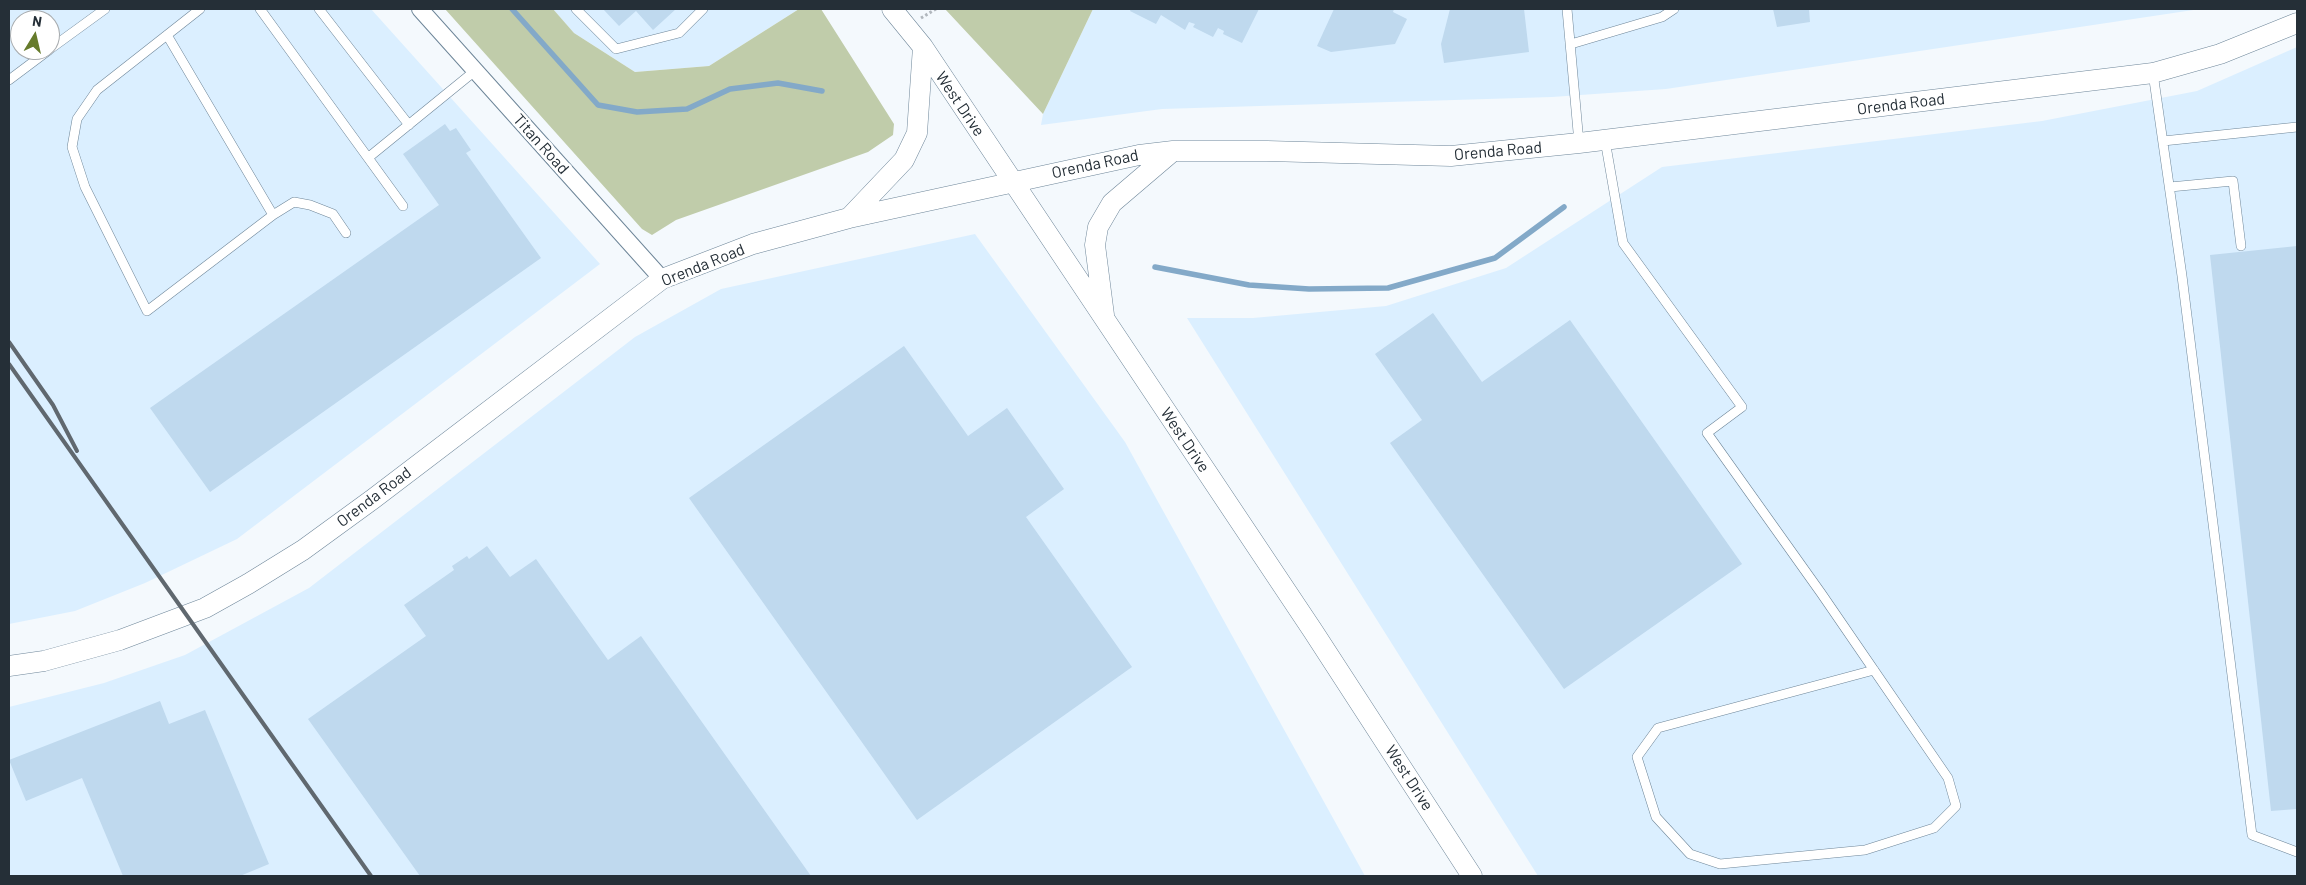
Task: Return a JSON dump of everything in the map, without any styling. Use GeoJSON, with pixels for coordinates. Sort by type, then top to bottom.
{"type":"FeatureCollection","features":[{"type":"Feature","properties":{"kind":"street","name":"Titan Road"},"geometry":{"type":"LineString","coordinates":[[420,9],[662,280]]}},
{"type":"Feature","properties":{"kind":"street","name":"West Drive"},"geometry":{"type":"LineString","coordinates":[[892,9],[923,47],[1313,631],[1472,876]]}},
{"type":"Feature","properties":{"kind":"street","name":"Orenda Road"},"geometry":{"type":"LineString","coordinates":[[9,666],[44,661],[120,640],[187,615],[248,584],[303,550],[365,505],[662,280],[753,244],[849,218],[1139,154],[1173,151],[1267,150],[1451,156],[1579,143],[2154,73],[2220,54],[2297,23]]}},
{"type":"Feature","properties":{"kind":"street"},"geometry":{"type":"LineString","coordinates":[[849,218],[904,160],[918,133],[923,47]]}},
{"type":"Feature","properties":{"kind":"street"},"geometry":{"type":"LineString","coordinates":[[1104,320],[1095,245],[1098,227],[1112,202],[1173,151]]}},
{"type":"Feature","properties":{"kind":"lane"},"geometry":{"type":"LineString","coordinates":[[60,42],[105,9]]}},
{"type":"Feature","properties":{"kind":"lane"},"geometry":{"type":"LineString","coordinates":[[200,9],[97,90],[77,119],[72,147],[85,187],[147,311],[273,214],[294,202],[310,205],[333,214],[346,233]]}},
{"type":"Feature","properties":{"kind":"lane"},"geometry":{"type":"LineString","coordinates":[[260,9],[403,206]]}},
{"type":"Feature","properties":{"kind":"lane"},"geometry":{"type":"LineString","coordinates":[[319,9],[409,125]]}},
{"type":"Feature","properties":{"kind":"lane"},"geometry":{"type":"LineString","coordinates":[[576,9],[616,49],[679,33],[704,9]]}},
{"type":"Feature","properties":{"kind":"lane"},"geometry":{"type":"LineString","coordinates":[[1567,9],[1579,143]]}},
{"type":"Feature","properties":{"kind":"lane"},"geometry":{"type":"LineString","coordinates":[[1571,44],[1662,17],[1674,9]]}},
{"type":"Feature","properties":{"kind":"lane"},"geometry":{"type":"LineString","coordinates":[[167,35],[273,214]]}},
{"type":"Feature","properties":{"kind":"lane"},"geometry":{"type":"LineString","coordinates":[[9,80],[36,60]]}},
{"type":"Feature","properties":{"kind":"lane"},"geometry":{"type":"LineString","coordinates":[[369,157],[476,70]]}},
{"type":"Feature","properties":{"kind":"lane"},"geometry":{"type":"LineString","coordinates":[[2154,73],[2252,834],[2297,852]]}},
{"type":"Feature","properties":{"kind":"lane"},"geometry":{"type":"LineString","coordinates":[[2163,140],[2297,127]]}},
{"type":"Feature","properties":{"kind":"lane"},"geometry":{"type":"LineString","coordinates":[[1605,140],[1623,243],[1742,406],[1708,433],[1874,670],[1948,778],[1956,806],[1934,828],[1865,850],[1720,864],[1690,854],[1656,817],[1637,757],[1658,728],[1874,670]]}},
{"type":"Feature","properties":{"kind":"lane"},"geometry":{"type":"LineString","coordinates":[[2170,187],[2233,181],[2241,246]]}},
{"type":"Feature","properties":{"kind":"shaded area"},"geometry":{"type":"Polygon","coordinates":[[[9,9],[371,9],[600,264],[237,539],[145,583],[75,611],[9,624],[9,9]]]}},
{"type":"Feature","properties":{"kind":"shaded area"},"geometry":{"type":"Polygon","coordinates":[[[553,9],[799,9],[709,66],[635,72],[574,33],[553,9]]]}},
{"type":"Feature","properties":{"kind":"shaded area"},"geometry":{"type":"Polygon","coordinates":[[[1093,9],[2200,9],[1666,89],[1552,97],[1162,109],[1041,125],[1043,114],[1093,9]]]}},
{"type":"Feature","properties":{"kind":"shaded area"},"geometry":{"type":"Polygon","coordinates":[[[2297,47],[2297,876],[1538,876],[1187,318],[1253,318],[1386,306],[1506,268],[1662,167],[2042,121],[2197,91],[2297,47]]]}},
{"type":"Feature","properties":{"kind":"shaded area"},"geometry":{"type":"Polygon","coordinates":[[[975,234],[1125,442],[1365,876],[9,876],[9,707],[104,683],[185,655],[309,588],[635,337],[721,289],[975,234]]]}},
{"type":"Feature","properties":{"kind":"green space"},"geometry":{"type":"Polygon","coordinates":[[[445,9],[553,9],[574,33],[635,72],[709,66],[799,9],[821,9],[894,124],[893,135],[868,152],[676,220],[652,235],[642,229],[445,9]]]}},
{"type":"Feature","properties":{"kind":"green space"},"geometry":{"type":"Polygon","coordinates":[[[945,9],[1093,9],[1043,114],[945,9]]]}},
{"type":"Feature","properties":{"kind":"building"},"geometry":{"type":"Polygon","coordinates":[[[603,9],[676,9],[653,30],[636,11],[619,26],[603,9]]]}},
{"type":"Feature","properties":{"kind":"building"},"geometry":{"type":"Polygon","coordinates":[[[1131,9],[1259,9],[1242,43],[1223,34],[1224,31],[1218,28],[1213,37],[1193,27],[1195,24],[1189,22],[1185,30],[1161,15],[1156,24],[1130,11],[1131,9]]]}},
{"type":"Feature","properties":{"kind":"building"},"geometry":{"type":"Polygon","coordinates":[[[1334,9],[1394,9],[1393,12],[1407,19],[1395,44],[1331,52],[1317,46],[1334,9]]]}},
{"type":"Feature","properties":{"kind":"building"},"geometry":{"type":"Polygon","coordinates":[[[1450,9],[1524,9],[1529,52],[1444,63],[1441,44],[1450,9]]]}},
{"type":"Feature","properties":{"kind":"building"},"geometry":{"type":"Polygon","coordinates":[[[1773,9],[1809,9],[1810,22],[1777,27],[1773,9]]]}},
{"type":"Feature","properties":{"kind":"building"},"geometry":{"type":"Polygon","coordinates":[[[445,124],[450,131],[456,128],[471,150],[466,153],[541,258],[210,492],[150,408],[439,205],[403,154],[445,124]]]}},
{"type":"Feature","properties":{"kind":"building"},"geometry":{"type":"Polygon","coordinates":[[[2297,246],[2297,809],[2271,811],[2210,255],[2297,246]]]}},
{"type":"Feature","properties":{"kind":"building"},"geometry":{"type":"Polygon","coordinates":[[[1433,313],[1482,382],[1570,320],[1742,564],[1564,689],[1390,443],[1422,420],[1375,354],[1433,313]]]}},
{"type":"Feature","properties":{"kind":"building"},"geometry":{"type":"Polygon","coordinates":[[[904,346],[968,436],[1007,408],[1064,489],[1026,517],[1132,667],[917,820],[689,498],[904,346]]]}},
{"type":"Feature","properties":{"kind":"building"},"geometry":{"type":"Polygon","coordinates":[[[487,546],[510,577],[536,559],[608,660],[641,636],[811,876],[420,876],[308,719],[426,636],[404,605],[454,570],[452,566],[467,556],[469,559],[487,546]]]}},
{"type":"Feature","properties":{"kind":"building"},"geometry":{"type":"Polygon","coordinates":[[[160,701],[169,724],[205,710],[269,864],[240,876],[123,876],[82,778],[26,801],[9,760],[160,701]]]}},
{"type":"Feature","properties":{"kind":"waterway"},"geometry":{"type":"LineString","coordinates":[[512,9],[598,105],[637,112],[687,109],[730,89],[778,83],[822,91]]}},
{"type":"Feature","properties":{"kind":"waterway"},"geometry":{"type":"LineString","coordinates":[[1155,267],[1249,285],[1309,289],[1388,288],[1495,258],[1564,207]]}},
{"type":"Feature","properties":{"kind":"railway"},"geometry":{"type":"LineString","coordinates":[[9,342],[53,405],[77,451]]}},
{"type":"Feature","properties":{"kind":"railway"},"geometry":{"type":"LineString","coordinates":[[9,364],[371,876]]}}]}
